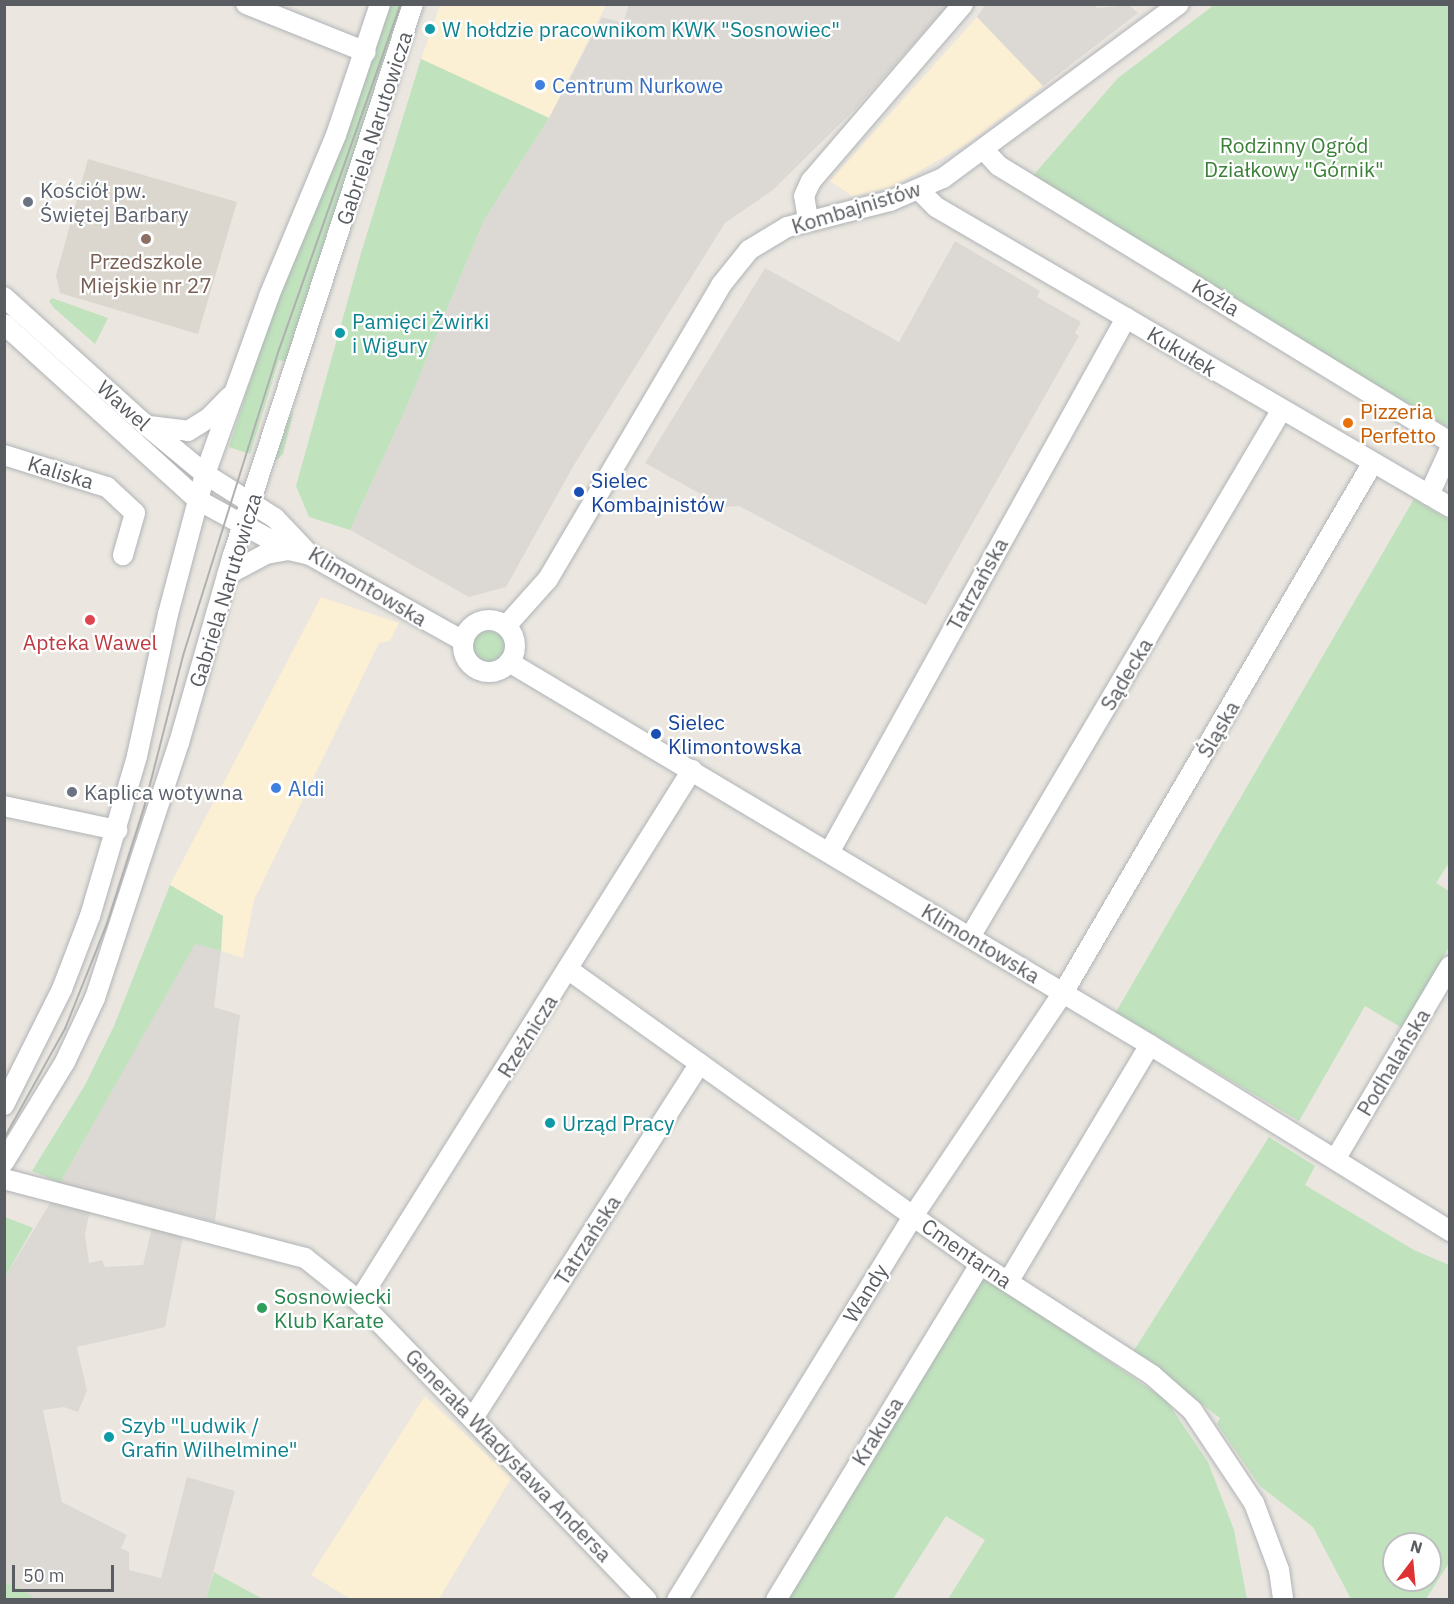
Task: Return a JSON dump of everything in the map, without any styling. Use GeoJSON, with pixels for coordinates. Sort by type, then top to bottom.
{"type":"FeatureCollection","features":[{"type":"Feature","properties":{"kind":"street"},"geometry":{"type":"LineString","coordinates":[[246,4],[366,52]]}},
{"type":"Feature","properties":{"kind":"street","name":"Gabriela Narutowicza"},"geometry":{"type":"LineString","coordinates":[[4,1105],[62,989],[117,830],[205,474],[366,52],[380,4]]}},
{"type":"Feature","properties":{"kind":"street","name":"Gabriela Narutowicza"},"geometry":{"type":"LineString","coordinates":[[4,1162],[65,1062],[95,998],[176,753],[243,525],[413,4]]}},
{"type":"Feature","properties":{"kind":"street"},"geometry":{"type":"LineString","coordinates":[[808,220],[804,196],[811,181],[963,4]]}},
{"type":"Feature","properties":{"kind":"street","name":"Kombajnistów"},"geometry":{"type":"LineString","coordinates":[[506,626],[560,561],[732,268],[758,243],[808,220],[879,204],[918,190],[984,150],[1179,4]]}},
{"type":"Feature","properties":{"kind":"street","name":"Koźla"},"geometry":{"type":"LineString","coordinates":[[984,150],[999,166],[1449,442]]}},
{"type":"Feature","properties":{"kind":"street","name":"Kukułek"},"geometry":{"type":"LineString","coordinates":[[918,190],[936,207],[1281,411],[1449,507]]}},
{"type":"Feature","properties":{"kind":"street","name":"Wawel"},"geometry":{"type":"LineString","coordinates":[[4,297],[147,426],[205,474],[252,500]]}},
{"type":"Feature","properties":{"kind":"street","name":"Tatrzańska"},"geometry":{"type":"LineString","coordinates":[[830,851],[1126,318]]}},
{"type":"Feature","properties":{"kind":"street","name":"Wawel"},"geometry":{"type":"LineString","coordinates":[[4,324],[198,500],[290,550]]}},
{"type":"Feature","properties":{"kind":"street","name":"Gabriela Narutowicza"},"geometry":{"type":"LineString","coordinates":[[147,426],[175,432],[197,428],[235,391]]}},
{"type":"Feature","properties":{"kind":"street","name":"Sądecka"},"geometry":{"type":"LineString","coordinates":[[970,937],[1281,411]]}},
{"type":"Feature","properties":{"kind":"street"},"geometry":{"type":"LineString","coordinates":[[1429,495],[1449,449]]}},
{"type":"Feature","properties":{"kind":"street","name":"Kaliska"},"geometry":{"type":"LineString","coordinates":[[4,455],[107,487],[135,513],[123,555]]}},
{"type":"Feature","properties":{"kind":"street","name":"Śląska"},"geometry":{"type":"LineString","coordinates":[[1063,993],[1372,464]]}},
{"type":"Feature","properties":{"kind":"street","name":"Klimontowska"},"geometry":{"type":"LineString","coordinates":[[252,500],[283,524],[310,555],[463,641]]}},
{"type":"Feature","properties":{"kind":"street"},"geometry":{"type":"LineString","coordinates":[[228,575],[266,554],[290,550],[310,555]]}},
{"type":"Feature","properties":{"kind":"street"},"geometry":{"type":"LineString","coordinates":[[494,620],[506,626],[515,644],[509,662],[497,670],[475,668],[465,657],[463,641],[469,629],[480,621],[494,620]]}},
{"type":"Feature","properties":{"kind":"street","name":"Klimontowska"},"geometry":{"type":"LineString","coordinates":[[509,662],[830,851],[1336,1158],[1449,1231]]}},
{"type":"Feature","properties":{"kind":"street","name":"Rzeźnicza"},"geometry":{"type":"LineString","coordinates":[[359,1301],[569,970],[692,770]]}},
{"type":"Feature","properties":{"kind":"street"},"geometry":{"type":"LineString","coordinates":[[4,806],[117,830]]}},
{"type":"Feature","properties":{"kind":"street","name":"Podhalańska"},"geometry":{"type":"LineString","coordinates":[[1336,1158],[1449,966]]}},
{"type":"Feature","properties":{"kind":"street","name":"Cmentarna"},"geometry":{"type":"LineString","coordinates":[[569,970],[980,1264],[1152,1375],[1192,1410],[1254,1503],[1280,1570],[1283,1599]]}},
{"type":"Feature","properties":{"kind":"street","name":"Wandy"},"geometry":{"type":"LineString","coordinates":[[676,1599],[913,1216],[1063,993]]}},
{"type":"Feature","properties":{"kind":"street"},"geometry":{"type":"LineString","coordinates":[[1008,1282],[1150,1045]]}},
{"type":"Feature","properties":{"kind":"street","name":"Tatrzańska"},"geometry":{"type":"LineString","coordinates":[[473,1418],[700,1063]]}},
{"type":"Feature","properties":{"kind":"street","name":"Generała Władysława Andersa"},"geometry":{"type":"LineString","coordinates":[[4,1179],[286,1250],[305,1258],[359,1301],[647,1599]]}},
{"type":"Feature","properties":{"kind":"street","name":"Krakusa"},"geometry":{"type":"LineString","coordinates":[[776,1599],[980,1264]]}},
{"type":"Feature","properties":{"kind":"shaded area"},"geometry":{"type":"Polygon","coordinates":[[[629,4],[948,5],[858,106],[773,190],[725,223],[574,465],[506,587],[469,597],[350,530],[407,406],[484,220],[549,118],[602,17],[623,23],[629,4]]]}},
{"type":"Feature","properties":{"kind":"shaded area"},"geometry":{"type":"Polygon","coordinates":[[[986,4],[1094,4],[1097,8],[1129,5],[1138,13],[1043,86],[977,17],[986,4]]]}},
{"type":"Feature","properties":{"kind":"shaded area"},"geometry":{"type":"Polygon","coordinates":[[[440,5],[606,5],[549,118],[421,59],[440,5]]]}},
{"type":"Feature","properties":{"kind":"shaded area"},"geometry":{"type":"Polygon","coordinates":[[[977,17],[1043,86],[968,143],[892,187],[852,196],[830,181],[977,17]]]}},
{"type":"Feature","properties":{"kind":"shaded area","name":"Przedszkole Miejskie nr 27"},"geometry":{"type":"Polygon","coordinates":[[[88,159],[237,202],[198,334],[60,293],[56,276],[88,159]]]}},
{"type":"Feature","properties":{"kind":"shaded area"},"geometry":{"type":"Polygon","coordinates":[[[955,241],[1040,291],[1037,297],[1081,322],[1075,333],[1079,336],[926,605],[739,506],[724,507],[645,463],[765,268],[899,342],[955,241]]]}},
{"type":"Feature","properties":{"kind":"shaded area"},"geometry":{"type":"Polygon","coordinates":[[[321,597],[399,623],[390,641],[379,643],[254,900],[243,958],[221,951],[223,916],[170,885],[321,597]]]}},
{"type":"Feature","properties":{"kind":"shaded area"},"geometry":{"type":"Polygon","coordinates":[[[195,943],[221,951],[214,1007],[240,1015],[215,1222],[60,1183],[195,943]]]}},
{"type":"Feature","properties":{"kind":"shaded area"},"geometry":{"type":"Polygon","coordinates":[[[52,1200],[90,1211],[85,1234],[89,1263],[102,1260],[105,1267],[143,1265],[152,1227],[183,1237],[165,1327],[77,1347],[87,1391],[78,1412],[64,1407],[43,1410],[62,1502],[127,1535],[121,1548],[129,1552],[129,1570],[161,1578],[187,1477],[235,1491],[206,1599],[36,1599],[5,1583],[5,1277],[52,1200]]]}},
{"type":"Feature","properties":{"kind":"shaded area"},"geometry":{"type":"Polygon","coordinates":[[[425,1396],[511,1478],[439,1599],[351,1599],[311,1575],[425,1396]]]}},
{"type":"Feature","properties":{"kind":"green space"},"geometry":{"type":"Polygon","coordinates":[[[389,5],[404,5],[290,363],[279,360],[250,454],[229,447],[278,295],[389,5]]]}},
{"type":"Feature","properties":{"kind":"green space","name":"Rodzinny Ogród Działkowy \"Górnik\""},"geometry":{"type":"Polygon","coordinates":[[[1214,5],[1449,5],[1449,428],[1030,179],[1118,78],[1214,5]]]}},
{"type":"Feature","properties":{"kind":"green space"},"geometry":{"type":"Polygon","coordinates":[[[421,59],[549,118],[484,220],[407,406],[350,530],[309,517],[296,486],[361,253],[421,59]]]}},
{"type":"Feature","properties":{"kind":"green space"},"geometry":{"type":"Polygon","coordinates":[[[52,298],[108,318],[95,344],[54,308],[49,301],[52,298]]]}},
{"type":"Feature","properties":{"kind":"green space"},"geometry":{"type":"Polygon","coordinates":[[[294,410],[283,454],[274,462],[286,423],[294,410]]]}},
{"type":"Feature","properties":{"kind":"green space"},"geometry":{"type":"Polygon","coordinates":[[[1414,499],[1449,520],[1450,861],[1436,883],[1449,891],[1449,947],[1402,1028],[1365,1006],[1299,1121],[1116,1012],[1414,499]]]}},
{"type":"Feature","properties":{"kind":"green space"},"geometry":{"type":"Polygon","coordinates":[[[488,631],[500,636],[505,648],[500,660],[488,665],[476,660],[471,648],[476,636],[488,631]]]}},
{"type":"Feature","properties":{"kind":"green space"},"geometry":{"type":"Polygon","coordinates":[[[170,885],[223,916],[221,951],[195,944],[60,1183],[32,1171],[85,1085],[114,1026],[170,885]]]}},
{"type":"Feature","properties":{"kind":"green space"},"geometry":{"type":"Polygon","coordinates":[[[1269,1137],[1315,1166],[1305,1185],[1414,1250],[1449,1265],[1449,1563],[1442,1574],[1442,1532],[1382,1532],[1382,1592],[1430,1592],[1426,1599],[1351,1599],[1313,1527],[1260,1486],[1217,1424],[1220,1418],[1133,1352],[1269,1137]]]}},
{"type":"Feature","properties":{"kind":"green space"},"geometry":{"type":"Polygon","coordinates":[[[5,1217],[33,1228],[5,1277],[5,1217]]]}},
{"type":"Feature","properties":{"kind":"green space"},"geometry":{"type":"Polygon","coordinates":[[[982,1275],[1166,1400],[1208,1462],[1234,1530],[1247,1599],[948,1599],[985,1540],[946,1516],[893,1599],[781,1600],[982,1275]]]}},
{"type":"Feature","properties":{"kind":"green space"},"geometry":{"type":"Polygon","coordinates":[[[214,1572],[222,1577],[263,1599],[206,1599],[214,1572]]]}},
{"type":"Feature","properties":{"kind":"green space"},"geometry":{"type":"Polygon","coordinates":[[[5,1583],[19,1588],[36,1599],[5,1599],[5,1583]]]}},
{"type":"Feature","properties":{"kind":"tram line"},"geometry":{"type":"LineString","coordinates":[[4,1139],[65,1029],[107,924],[144,808],[183,656],[279,350],[401,4]]}},
{"type":"Feature","properties":{"kind":"place","name":"W hołdzie pracownikom KWK \"Sosnowiec\""},"geometry":{"type":"Point","coordinates":[430,29]}},
{"type":"Feature","properties":{"kind":"place","name":"Centrum Nurkowe"},"geometry":{"type":"Point","coordinates":[540,85]}},
{"type":"Feature","properties":{"kind":"place","name":"Kościół pw. Świętej Barbary"},"geometry":{"type":"Point","coordinates":[28,202]}},
{"type":"Feature","properties":{"kind":"place","name":"Przedszkole Miejskie nr 27"},"geometry":{"type":"Point","coordinates":[146,239]}},
{"type":"Feature","properties":{"kind":"place","name":"Pamięci Żwirki i Wigury"},"geometry":{"type":"Point","coordinates":[340,333]}},
{"type":"Feature","properties":{"kind":"place","name":"Pizzeria Perfetto"},"geometry":{"type":"Point","coordinates":[1348,423]}},
{"type":"Feature","properties":{"kind":"place","name":"Sielec Kombajnistów"},"geometry":{"type":"Point","coordinates":[579,492]}},
{"type":"Feature","properties":{"kind":"place","name":"Apteka Wawel"},"geometry":{"type":"Point","coordinates":[90,620]}},
{"type":"Feature","properties":{"kind":"place","name":"Sielec Klimontowska"},"geometry":{"type":"Point","coordinates":[656,734]}},
{"type":"Feature","properties":{"kind":"place","name":"Aldi"},"geometry":{"type":"Point","coordinates":[276,788]}},
{"type":"Feature","properties":{"kind":"place","name":"Kaplica wotywna"},"geometry":{"type":"Point","coordinates":[72,792]}},
{"type":"Feature","properties":{"kind":"place","name":"Urząd Pracy"},"geometry":{"type":"Point","coordinates":[550,1123]}},
{"type":"Feature","properties":{"kind":"place","name":"Sosnowiecki Klub Karate"},"geometry":{"type":"Point","coordinates":[262,1308]}},
{"type":"Feature","properties":{"kind":"place","name":"Szyb \"Ludwik / Grafin Wilhelmine\""},"geometry":{"type":"Point","coordinates":[109,1437]}}]}
